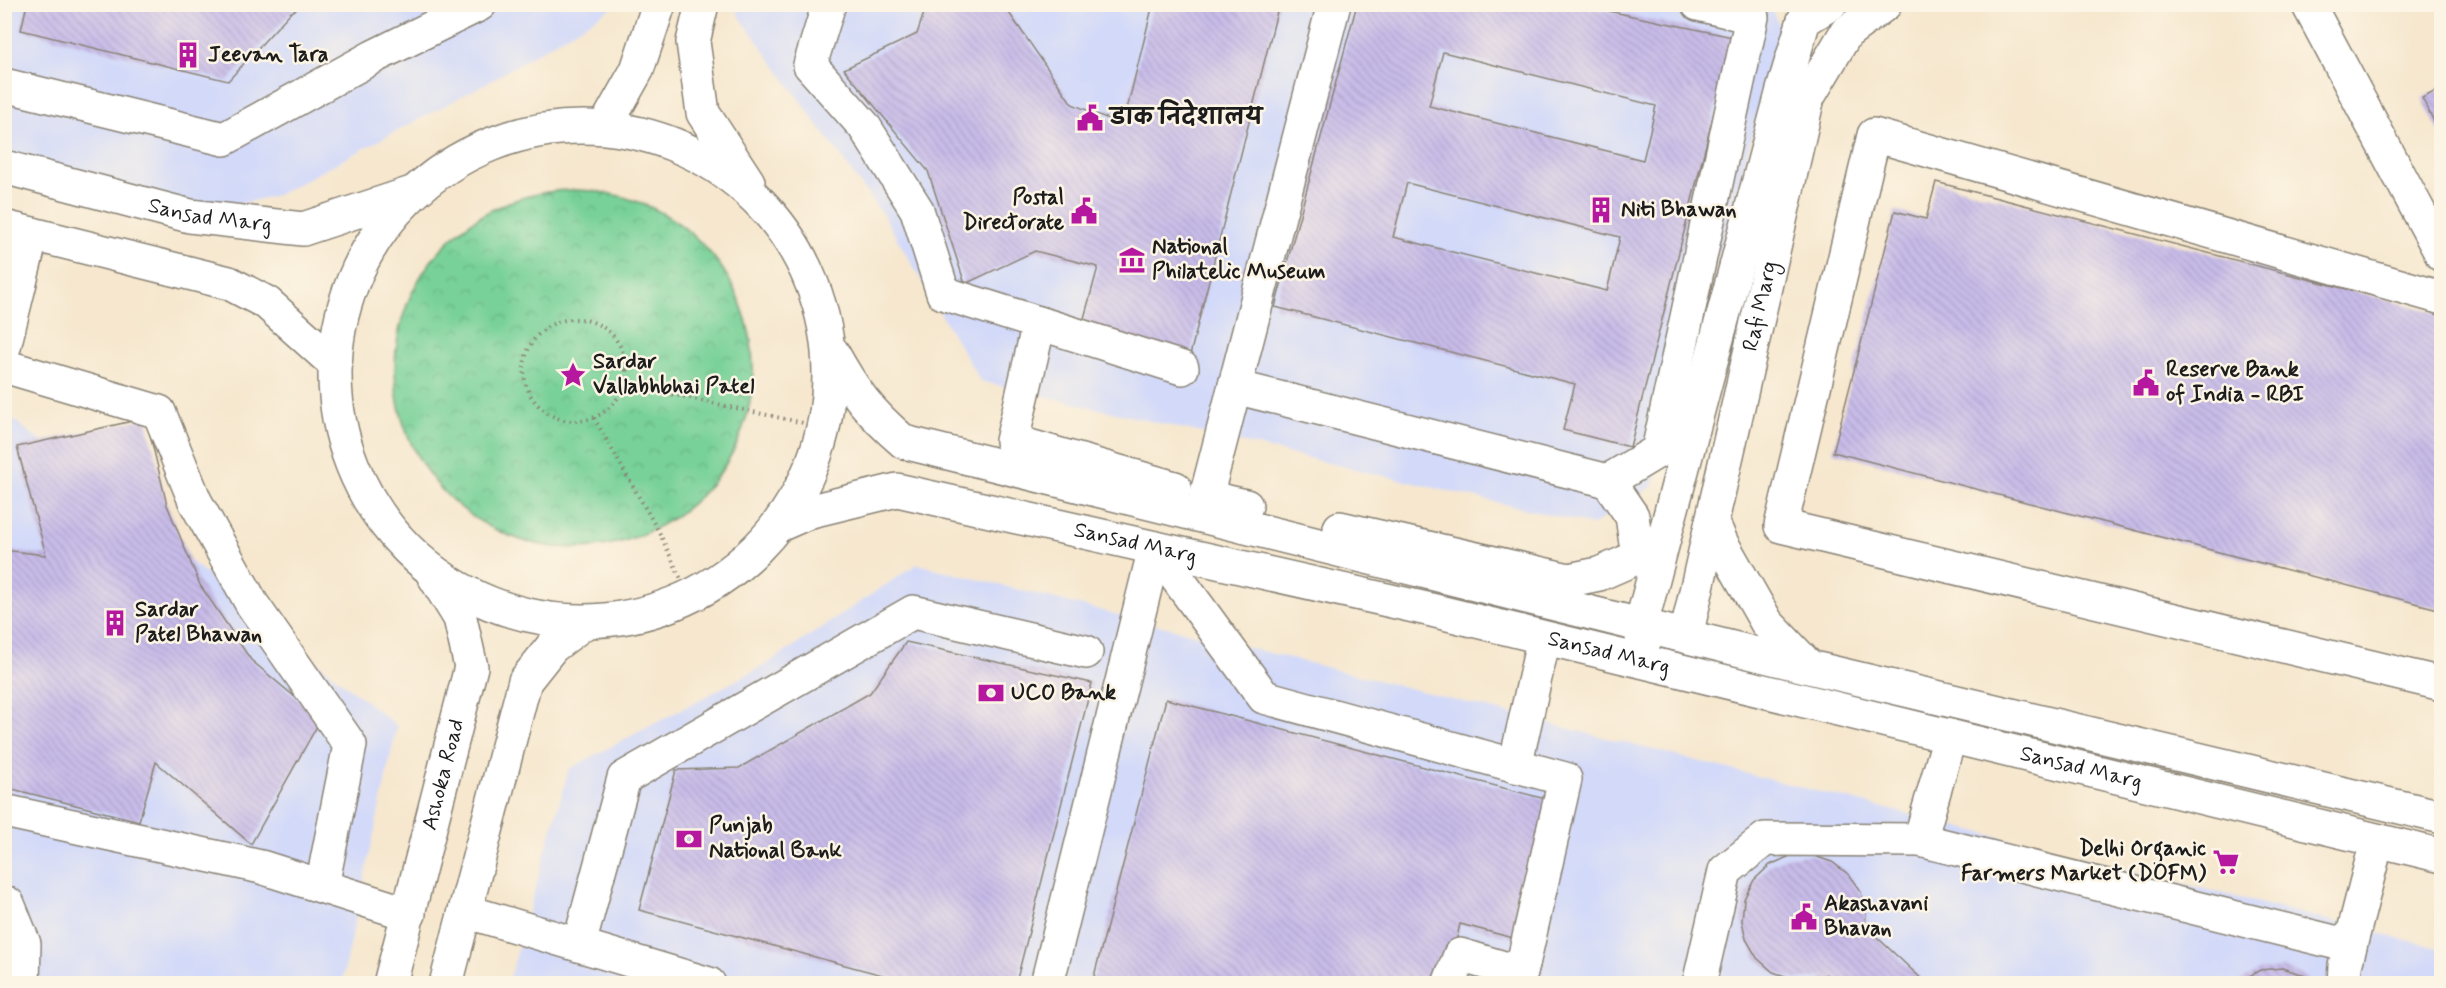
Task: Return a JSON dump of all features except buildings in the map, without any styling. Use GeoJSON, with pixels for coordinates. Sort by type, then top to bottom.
{"type":"FeatureCollection","features":[{"type":"Feature","properties":{"kind":"street"},"geometry":{"type":"LineString","coordinates":[[4,85],[224,139],[373,57],[480,4]]}},
{"type":"Feature","properties":{"kind":"street"},"geometry":{"type":"LineString","coordinates":[[605,128],[637,70],[659,4]]}},
{"type":"Feature","properties":{"kind":"street"},"geometry":{"type":"LineString","coordinates":[[702,4],[693,42],[702,113],[774,221],[803,267],[832,352],[822,427],[812,462],[801,487],[777,526],[747,559],[712,585],[672,605],[629,618],[585,622],[541,619],[484,602],[432,572],[389,530],[358,480],[339,423],[334,363],[341,315],[357,270],[381,228],[413,192],[450,164],[502,139],[547,129],[605,128],[638,133],[669,143],[699,157],[727,175],[752,196],[774,221]]}},
{"type":"Feature","properties":{"kind":"street"},"geometry":{"type":"LineString","coordinates":[[829,4],[810,66],[864,126],[917,210],[943,293],[1182,368]]}},
{"type":"Feature","properties":{"kind":"street"},"geometry":{"type":"LineString","coordinates":[[1206,497],[1334,4]]}},
{"type":"Feature","properties":{"kind":"street"},"geometry":{"type":"LineString","coordinates":[[1608,482],[1658,451],[1752,17],[1698,4]]}},
{"type":"Feature","properties":{"kind":"street","name":"Rafi Marg"},"geometry":{"type":"LineString","coordinates":[[1641,625],[1804,20],[1830,4]]}},
{"type":"Feature","properties":{"kind":"street","name":"Rafi Marg"},"geometry":{"type":"LineString","coordinates":[[1686,636],[1808,97],[1846,33],[1885,4]]}},
{"type":"Feature","properties":{"kind":"street"},"geometry":{"type":"LineString","coordinates":[[2308,4],[2442,255]]}},
{"type":"Feature","properties":{"kind":"street"},"geometry":{"type":"LineString","coordinates":[[2442,298],[1874,135],[1781,526],[2442,684]]}},
{"type":"Feature","properties":{"kind":"street","name":"Sansad Marg"},"geometry":{"type":"LineString","coordinates":[[4,167],[190,216],[303,228],[413,192]]}},
{"type":"Feature","properties":{"kind":"street"},"geometry":{"type":"LineString","coordinates":[[4,346],[18,231],[228,283],[267,303],[334,363]]}},
{"type":"Feature","properties":{"kind":"street"},"geometry":{"type":"LineString","coordinates":[[1039,323],[1011,441],[1206,497],[1569,580],[1599,574],[1638,557],[1632,516],[1608,482],[1234,387]]}},
{"type":"Feature","properties":{"kind":"street","name":"Sansad Marg"},"geometry":{"type":"LineString","coordinates":[[832,352],[856,394],[875,416],[904,442],[1809,667],[2442,816]]}},
{"type":"Feature","properties":{"kind":"street"},"geometry":{"type":"LineString","coordinates":[[4,366],[159,412],[195,501],[252,604],[350,745],[322,886]]}},
{"type":"Feature","properties":{"kind":"street","name":"Sansad Marg"},"geometry":{"type":"LineString","coordinates":[[777,526],[811,511],[897,490],[1544,638],[2442,856]]}},
{"type":"Feature","properties":{"kind":"street"},"geometry":{"type":"LineString","coordinates":[[1712,521],[1722,544],[1767,623],[1809,667]]}},
{"type":"Feature","properties":{"kind":"street"},"geometry":{"type":"LineString","coordinates":[[1155,548],[1264,697],[1565,779],[1521,973],[1460,955],[1449,984]]}},
{"type":"Feature","properties":{"kind":"street"},"geometry":{"type":"LineString","coordinates":[[1047,984],[1155,548]]}},
{"type":"Feature","properties":{"kind":"street","name":"Ashoka Road"},"geometry":{"type":"LineString","coordinates":[[390,984],[471,668],[460,618],[432,572]]}},
{"type":"Feature","properties":{"kind":"street"},"geometry":{"type":"LineString","coordinates":[[579,945],[624,778],[913,612],[1086,652]]}},
{"type":"Feature","properties":{"kind":"street"},"geometry":{"type":"LineString","coordinates":[[446,984],[525,681],[552,647],[585,622]]}},
{"type":"Feature","properties":{"kind":"street"},"geometry":{"type":"LineString","coordinates":[[1641,625],[1645,662]]}},
{"type":"Feature","properties":{"kind":"street"},"geometry":{"type":"LineString","coordinates":[[1515,766],[1544,638]]}},
{"type":"Feature","properties":{"kind":"street"},"geometry":{"type":"LineString","coordinates":[[1920,840],[1950,736]]}},
{"type":"Feature","properties":{"kind":"street"},"geometry":{"type":"LineString","coordinates":[[4,811],[261,867],[409,914]]}},
{"type":"Feature","properties":{"kind":"street"},"geometry":{"type":"LineString","coordinates":[[1699,984],[1725,871],[1765,839],[1920,840],[2350,946]]}},
{"type":"Feature","properties":{"kind":"street"},"geometry":{"type":"LineString","coordinates":[[2344,984],[2344,966],[2377,841]]}},
{"type":"Feature","properties":{"kind":"street"},"geometry":{"type":"LineString","coordinates":[[4,902],[8,904],[24,944],[23,984]]}},
{"type":"Feature","properties":{"kind":"street"},"geometry":{"type":"LineString","coordinates":[[465,912],[709,984]]}},
{"type":"Feature","properties":{"kind":"path"},"geometry":{"type":"LineString","coordinates":[[581,319],[597,324],[611,334],[622,348],[626,366],[625,384],[619,399],[608,410],[594,418],[577,422],[561,420],[545,413],[533,401],[525,386],[523,369],[526,352],[535,337],[548,326],[563,320],[581,319]]}},
{"type":"Feature","properties":{"kind":"path"},"geometry":{"type":"LineString","coordinates":[[625,384],[822,427]]}},
{"type":"Feature","properties":{"kind":"path"},"geometry":{"type":"LineString","coordinates":[[594,418],[659,532],[689,596]]}},
{"type":"Feature","properties":{"kind":"shaded area"},"geometry":{"type":"Polygon","coordinates":[[[739,4],[1768,4],[1782,30],[1653,486],[1593,525],[980,381],[885,218],[737,13],[739,4]]]}},
{"type":"Feature","properties":{"kind":"shaded area"},"geometry":{"type":"Polygon","coordinates":[[[5,5],[617,5],[487,83],[277,195],[194,215],[5,169],[5,5]]]}},
{"type":"Feature","properties":{"kind":"shaded area"},"geometry":{"type":"Polygon","coordinates":[[[4,412],[397,726],[342,983],[5,983],[4,412]]]}},
{"type":"Feature","properties":{"kind":"shaded area"},"geometry":{"type":"Polygon","coordinates":[[[917,564],[2442,949],[2441,984],[508,984],[569,769],[767,664],[917,564]]]}},
{"type":"Feature","properties":{"kind":"green space"},"geometry":{"type":"Polygon","coordinates":[[[574,190],[609,194],[642,204],[673,220],[700,243],[723,270],[739,301],[749,334],[753,369],[749,404],[739,437],[723,468],[700,495],[673,518],[642,534],[609,544],[574,548],[539,544],[506,534],[475,518],[448,495],[425,468],[409,437],[399,404],[395,369],[399,334],[409,301],[425,270],[448,243],[475,220],[506,204],[539,194],[574,190]]]}},
{"type":"Feature","properties":{"kind":"place","name":"Jeevan Tara"},"geometry":{"type":"Point","coordinates":[188,55]}},
{"type":"Feature","properties":{"kind":"place","name":"डाक निदेशालय"},"geometry":{"type":"Point","coordinates":[1090,118]}},
{"type":"Feature","properties":{"kind":"place","name":"Niti Bhawan"},"geometry":{"type":"Point","coordinates":[1601,210]}},
{"type":"Feature","properties":{"kind":"place","name":"Postal Directorate"},"geometry":{"type":"Point","coordinates":[1084,211]}},
{"type":"Feature","properties":{"kind":"place","name":"National Philatelic Museum"},"geometry":{"type":"Point","coordinates":[1132,260]}},
{"type":"Feature","properties":{"kind":"place","name":"Sardar Vallabhbhai Patel"},"geometry":{"type":"Point","coordinates":[573,375]}},
{"type":"Feature","properties":{"kind":"place","name":"Reserve Bank of India - RBI"},"geometry":{"type":"Point","coordinates":[2146,383]}},
{"type":"Feature","properties":{"kind":"place","name":"Sardar Patel Bhawan"},"geometry":{"type":"Point","coordinates":[115,623]}},
{"type":"Feature","properties":{"kind":"place","name":"UCO Bank"},"geometry":{"type":"Point","coordinates":[991,693]}},
{"type":"Feature","properties":{"kind":"place","name":"Punjab National Bank"},"geometry":{"type":"Point","coordinates":[689,839]}},
{"type":"Feature","properties":{"kind":"place","name":"Delhi Organic Farmers Market (DOFM)"},"geometry":{"type":"Point","coordinates":[2226,862]}},
{"type":"Feature","properties":{"kind":"place","name":"Akashavani Bhavan"},"geometry":{"type":"Point","coordinates":[1804,917]}}]}
